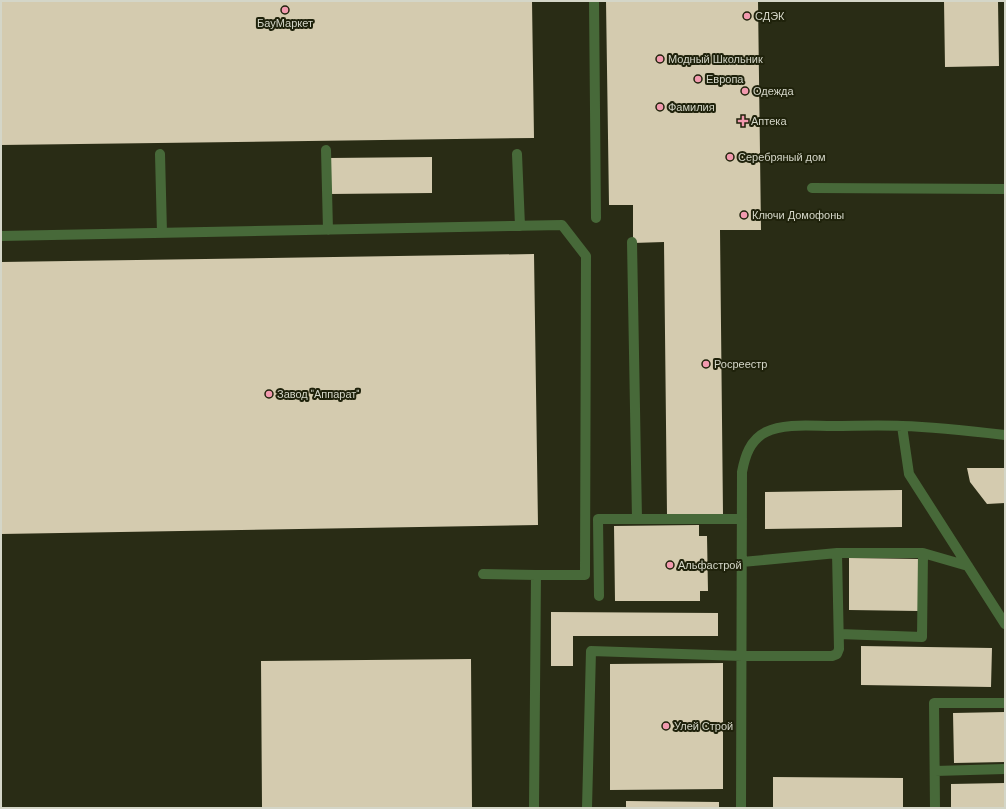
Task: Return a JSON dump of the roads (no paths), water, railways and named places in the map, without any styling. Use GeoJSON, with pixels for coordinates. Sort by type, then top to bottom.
{"type":"FeatureCollection","features":[{"type":"Feature","properties":{"kind":"lane"},"geometry":{"type":"LineString","coordinates":[[594,1],[596,218]]}},
{"type":"Feature","properties":{"kind":"lane"},"geometry":{"type":"LineString","coordinates":[[326,150],[328,230]]}},
{"type":"Feature","properties":{"kind":"lane"},"geometry":{"type":"LineString","coordinates":[[160,154],[162,233]]}},
{"type":"Feature","properties":{"kind":"lane"},"geometry":{"type":"LineString","coordinates":[[517,154],[520,226]]}},
{"type":"Feature","properties":{"kind":"lane"},"geometry":{"type":"LineString","coordinates":[[812,188],[1005,189]]}},
{"type":"Feature","properties":{"kind":"lane"},"geometry":{"type":"LineString","coordinates":[[1,236],[562,225],[586,256],[585,575],[483,574]]}},
{"type":"Feature","properties":{"kind":"lane"},"geometry":{"type":"LineString","coordinates":[[632,242],[636,519]]}},
{"type":"Feature","properties":{"kind":"lane"},"geometry":{"type":"LineString","coordinates":[[741,808],[742,472],[745,456],[754,442],[766,432],[780,427],[806,426],[902,426],[1005,435]]}},
{"type":"Feature","properties":{"kind":"lane"},"geometry":{"type":"LineString","coordinates":[[902,426],[909,474],[1005,624]]}},
{"type":"Feature","properties":{"kind":"lane"},"geometry":{"type":"LineString","coordinates":[[599,596],[598,519],[742,519]]}},
{"type":"Feature","properties":{"kind":"lane"},"geometry":{"type":"LineString","coordinates":[[742,562],[837,553],[923,553],[968,566]]}},
{"type":"Feature","properties":{"kind":"lane"},"geometry":{"type":"LineString","coordinates":[[588,808],[590,651],[742,656],[835,655],[839,652],[837,553]]}},
{"type":"Feature","properties":{"kind":"lane"},"geometry":{"type":"LineString","coordinates":[[839,634],[922,637],[923,553]]}},
{"type":"Feature","properties":{"kind":"lane"},"geometry":{"type":"LineString","coordinates":[[534,808],[536,575]]}},
{"type":"Feature","properties":{"kind":"lane"},"geometry":{"type":"LineString","coordinates":[[935,808],[934,703],[1005,703]]}},
{"type":"Feature","properties":{"kind":"lane"},"geometry":{"type":"LineString","coordinates":[[935,771],[1005,769]]}},
{"type":"Feature","properties":{"kind":"place","name":"БауМаркет"},"geometry":{"type":"Point","coordinates":[285,10]}},
{"type":"Feature","properties":{"kind":"place","name":"СДЭК"},"geometry":{"type":"Point","coordinates":[747,16]}},
{"type":"Feature","properties":{"kind":"place","name":"Модный Школьник"},"geometry":{"type":"Point","coordinates":[660,59]}},
{"type":"Feature","properties":{"kind":"place","name":"Европа"},"geometry":{"type":"Point","coordinates":[698,79]}},
{"type":"Feature","properties":{"kind":"place","name":"Одежда"},"geometry":{"type":"Point","coordinates":[745,91]}},
{"type":"Feature","properties":{"kind":"place","name":"Фамилия"},"geometry":{"type":"Point","coordinates":[660,107]}},
{"type":"Feature","properties":{"kind":"place","name":"Аптека"},"geometry":{"type":"Point","coordinates":[743,121]}},
{"type":"Feature","properties":{"kind":"place","name":"Серебряный дом"},"geometry":{"type":"Point","coordinates":[730,157]}},
{"type":"Feature","properties":{"kind":"place","name":"Ключи Домофоны"},"geometry":{"type":"Point","coordinates":[744,215]}},
{"type":"Feature","properties":{"kind":"place","name":"Росреестр"},"geometry":{"type":"Point","coordinates":[706,364]}},
{"type":"Feature","properties":{"kind":"place","name":"Завод \"Аппарат\""},"geometry":{"type":"Point","coordinates":[269,394]}},
{"type":"Feature","properties":{"kind":"place","name":"Альфастрой"},"geometry":{"type":"Point","coordinates":[670,565]}},
{"type":"Feature","properties":{"kind":"place","name":"Улей Строй"},"geometry":{"type":"Point","coordinates":[666,726]}}]}
